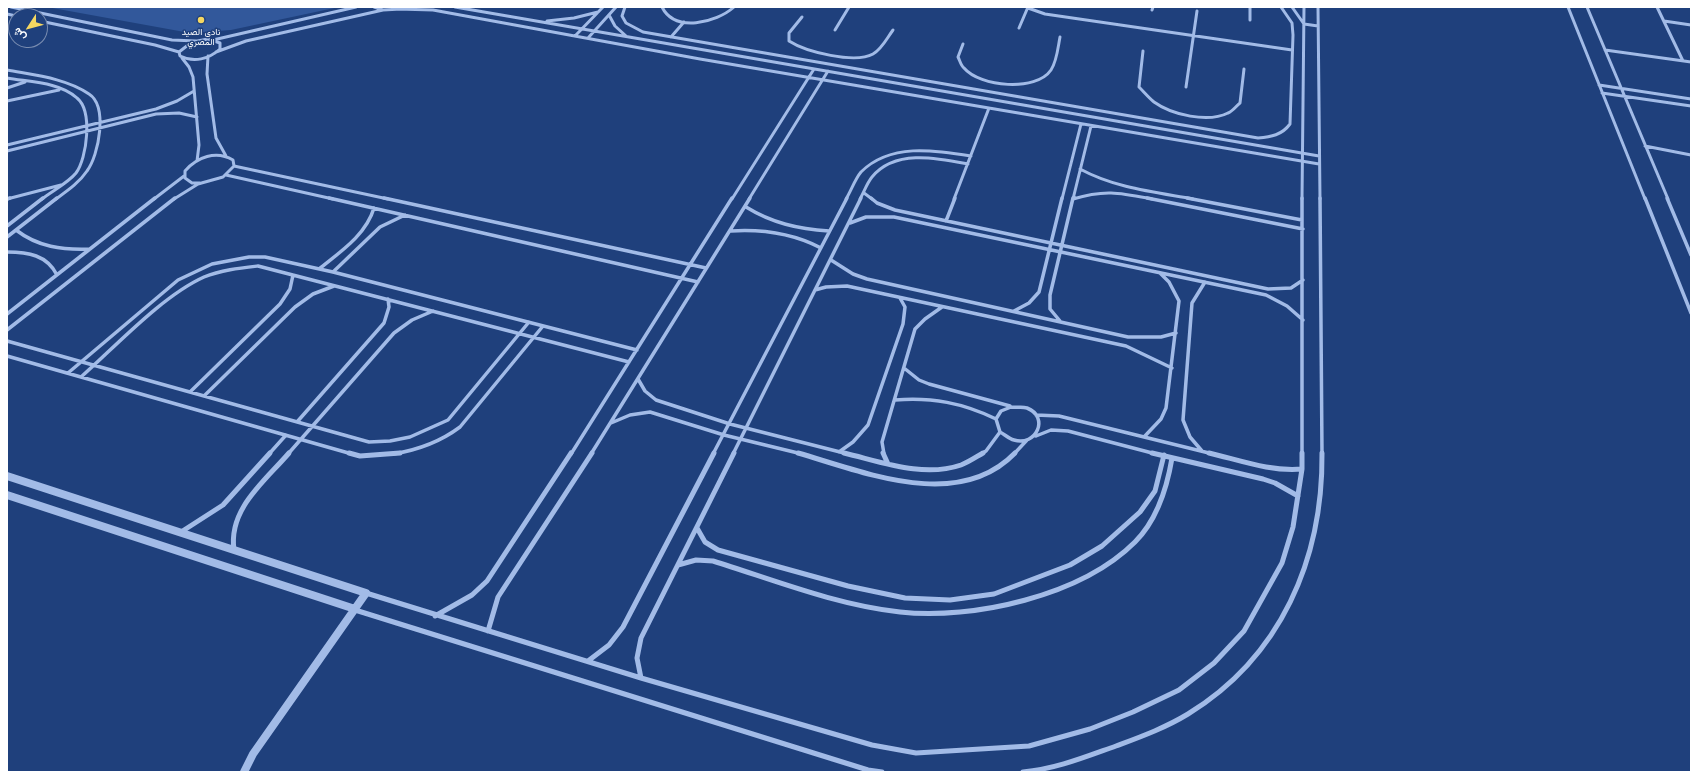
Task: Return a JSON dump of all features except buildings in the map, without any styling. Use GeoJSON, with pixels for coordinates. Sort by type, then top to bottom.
{"type":"FeatureCollection","features":[{"type":"Feature","properties":{"kind":"street"},"geometry":{"type":"LineString","coordinates":[[11,7],[172,40],[196,41],[213,40],[327,15],[356,7]]}},
{"type":"Feature","properties":{"kind":"street"},"geometry":{"type":"LineString","coordinates":[[374,7],[383,10]]}},
{"type":"Feature","properties":{"kind":"street"},"geometry":{"type":"LineString","coordinates":[[398,9],[406,7]]}},
{"type":"Feature","properties":{"kind":"street"},"geometry":{"type":"LineString","coordinates":[[455,7],[1319,156]]}},
{"type":"Feature","properties":{"kind":"street"},"geometry":{"type":"LineString","coordinates":[[575,36],[603,7]]}},
{"type":"Feature","properties":{"kind":"street"},"geometry":{"type":"LineString","coordinates":[[588,38],[616,7]]}},
{"type":"Feature","properties":{"kind":"street"},"geometry":{"type":"LineString","coordinates":[[625,7],[622,16],[626,23],[633,28],[671,37],[1258,138],[1271,137],[1287,129],[1290,124],[1292,50],[1294,35],[1292,23],[1281,7]]}},
{"type":"Feature","properties":{"kind":"street"},"geometry":{"type":"LineString","coordinates":[[662,7],[665,14],[684,22],[716,20],[724,16],[734,7]]}},
{"type":"Feature","properties":{"kind":"street"},"geometry":{"type":"LineString","coordinates":[[835,30],[849,7]]}},
{"type":"Feature","properties":{"kind":"street"},"geometry":{"type":"LineString","coordinates":[[1250,7],[1250,20]]}},
{"type":"Feature","properties":{"kind":"street"},"geometry":{"type":"LineString","coordinates":[[1292,7],[1304,24],[1318,26]]}},
{"type":"Feature","properties":{"kind":"street"},"geometry":{"type":"LineString","coordinates":[[7,476],[435,616],[872,745],[916,753],[1029,746],[1090,729],[1133,712],[1179,690],[1214,663],[1244,631],[1282,563],[1293,527],[1302,469],[1302,153],[1304,7]]}},
{"type":"Feature","properties":{"kind":"street"},"geometry":{"type":"LineString","coordinates":[[1023,772],[1037,771],[1128,742],[1195,710],[1232,680],[1264,646],[1288,611],[1304,573],[1314,536],[1322,479],[1318,7]]}},
{"type":"Feature","properties":{"kind":"street"},"geometry":{"type":"LineString","coordinates":[[1568,7],[1691,313]]}},
{"type":"Feature","properties":{"kind":"street"},"geometry":{"type":"LineString","coordinates":[[1587,7],[1691,255]]}},
{"type":"Feature","properties":{"kind":"street"},"geometry":{"type":"LineString","coordinates":[[1657,7],[1683,61]]}},
{"type":"Feature","properties":{"kind":"street"},"geometry":{"type":"LineString","coordinates":[[1019,28],[1028,8],[1045,14],[1292,50]]}},
{"type":"Feature","properties":{"kind":"street"},"geometry":{"type":"LineString","coordinates":[[182,58],[197,59],[246,41],[383,10],[433,10],[1091,126],[1319,164]]}},
{"type":"Feature","properties":{"kind":"street"},"geometry":{"type":"LineString","coordinates":[[1186,86],[1197,11]]}},
{"type":"Feature","properties":{"kind":"street"},"geometry":{"type":"LineString","coordinates":[[540,22],[574,18],[598,12]]}},
{"type":"Feature","properties":{"kind":"street"},"geometry":{"type":"LineString","coordinates":[[609,14],[615,26],[626,36]]}},
{"type":"Feature","properties":{"kind":"street"},"geometry":{"type":"LineString","coordinates":[[802,17],[789,33],[789,41],[799,48],[859,58],[870,56],[878,50],[893,30]]}},
{"type":"Feature","properties":{"kind":"street"},"geometry":{"type":"LineString","coordinates":[[1664,21],[1691,25]]}},
{"type":"Feature","properties":{"kind":"street"},"geometry":{"type":"LineString","coordinates":[[671,37],[684,22]]}},
{"type":"Feature","properties":{"kind":"street"},"geometry":{"type":"LineString","coordinates":[[48,23],[155,45],[179,52],[189,67],[193,77],[200,145],[197,161]]}},
{"type":"Feature","properties":{"kind":"street"},"geometry":{"type":"LineString","coordinates":[[104,34],[112,28]]}},
{"type":"Feature","properties":{"kind":"street"},"geometry":{"type":"LineString","coordinates":[[963,44],[959,51],[958,58],[961,66],[968,73],[992,82],[1022,84],[1038,80],[1051,70],[1060,37]]}},
{"type":"Feature","properties":{"kind":"street"},"geometry":{"type":"LineString","coordinates":[[213,40],[220,43],[221,46],[216,52]]}},
{"type":"Feature","properties":{"kind":"street"},"geometry":{"type":"LineString","coordinates":[[179,52],[185,46],[196,41]]}},
{"type":"Feature","properties":{"kind":"street"},"geometry":{"type":"LineString","coordinates":[[1605,50],[1691,62]]}},
{"type":"Feature","properties":{"kind":"street"},"geometry":{"type":"LineString","coordinates":[[1143,51],[1139,87],[1154,102],[1166,109],[1195,118],[1219,116],[1236,108],[1240,102],[1244,69]]}},
{"type":"Feature","properties":{"kind":"street"},"geometry":{"type":"LineString","coordinates":[[820,62],[825,53]]}},
{"type":"Feature","properties":{"kind":"street"},"geometry":{"type":"LineString","coordinates":[[208,56],[206,74],[216,138],[226,156],[233,160],[234,166]]}},
{"type":"Feature","properties":{"kind":"street"},"geometry":{"type":"LineString","coordinates":[[435,616],[472,595],[487,581],[535,510],[814,69]]}},
{"type":"Feature","properties":{"kind":"street"},"geometry":{"type":"LineString","coordinates":[[7,70],[81,89],[96,100],[100,115],[97,152],[94,162],[88,172],[78,182],[7,237]]}},
{"type":"Feature","properties":{"kind":"street"},"geometry":{"type":"LineString","coordinates":[[488,631],[498,597],[611,423],[706,268],[731,231],[828,71]]}},
{"type":"Feature","properties":{"kind":"street"},"geometry":{"type":"LineString","coordinates":[[7,78],[62,89],[79,98],[84,104],[86,111],[85,155],[82,164],[75,174],[64,184],[7,226]]}},
{"type":"Feature","properties":{"kind":"street"},"geometry":{"type":"LineString","coordinates":[[7,88],[26,82]]}},
{"type":"Feature","properties":{"kind":"street"},"geometry":{"type":"LineString","coordinates":[[989,92],[992,82]]}},
{"type":"Feature","properties":{"kind":"street"},"geometry":{"type":"LineString","coordinates":[[1599,85],[1691,99]]}},
{"type":"Feature","properties":{"kind":"street"},"geometry":{"type":"LineString","coordinates":[[7,101],[62,89]]}},
{"type":"Feature","properties":{"kind":"street"},"geometry":{"type":"LineString","coordinates":[[7,145],[161,107],[177,101],[194,91]]}},
{"type":"Feature","properties":{"kind":"street"},"geometry":{"type":"LineString","coordinates":[[1602,93],[1691,106]]}},
{"type":"Feature","properties":{"kind":"street"},"geometry":{"type":"LineString","coordinates":[[946,221],[989,108]]}},
{"type":"Feature","properties":{"kind":"street"},"geometry":{"type":"LineString","coordinates":[[7,151],[156,114],[178,114],[197,117]]}},
{"type":"Feature","properties":{"kind":"street"},"geometry":{"type":"LineString","coordinates":[[1194,127],[1195,118]]}},
{"type":"Feature","properties":{"kind":"street"},"geometry":{"type":"LineString","coordinates":[[1014,312],[1029,303],[1039,292],[1081,124]]}},
{"type":"Feature","properties":{"kind":"street"},"geometry":{"type":"LineString","coordinates":[[1060,322],[1054,315],[1049,302],[1091,126]]}},
{"type":"Feature","properties":{"kind":"street"},"geometry":{"type":"LineString","coordinates":[[1645,146],[1691,155]]}},
{"type":"Feature","properties":{"kind":"street"},"geometry":{"type":"LineString","coordinates":[[588,661],[609,645],[623,627],[860,173],[869,164],[881,157],[896,152],[929,150],[971,156]]}},
{"type":"Feature","properties":{"kind":"street"},"geometry":{"type":"LineString","coordinates":[[7,314],[184,176],[187,168],[197,161],[212,156],[226,156]]}},
{"type":"Feature","properties":{"kind":"street"},"geometry":{"type":"LineString","coordinates":[[641,678],[637,658],[641,638],[871,178],[877,171],[895,161],[906,158],[931,158],[968,164]]}},
{"type":"Feature","properties":{"kind":"street"},"geometry":{"type":"LineString","coordinates":[[234,166],[706,268]]}},
{"type":"Feature","properties":{"kind":"street"},"geometry":{"type":"LineString","coordinates":[[184,176],[189,182],[200,183],[217,180],[226,175],[234,166]]}},
{"type":"Feature","properties":{"kind":"street"},"geometry":{"type":"LineString","coordinates":[[1080,169],[1097,178],[1117,185],[1302,220]]}},
{"type":"Feature","properties":{"kind":"street"},"geometry":{"type":"LineString","coordinates":[[226,175],[698,282]]}},
{"type":"Feature","properties":{"kind":"street"},"geometry":{"type":"LineString","coordinates":[[7,330],[162,207],[200,183]]}},
{"type":"Feature","properties":{"kind":"street"},"geometry":{"type":"LineString","coordinates":[[7,199],[64,184]]}},
{"type":"Feature","properties":{"kind":"street"},"geometry":{"type":"LineString","coordinates":[[1073,199],[1092,193],[1115,192],[1302,229]]}},
{"type":"Feature","properties":{"kind":"street"},"geometry":{"type":"LineString","coordinates":[[864,193],[873,201],[885,207],[1268,289],[1290,289],[1298,286],[1303,280]]}},
{"type":"Feature","properties":{"kind":"street"},"geometry":{"type":"LineString","coordinates":[[746,206],[758,215],[785,226],[810,231],[829,231]]}},
{"type":"Feature","properties":{"kind":"street"},"geometry":{"type":"LineString","coordinates":[[319,269],[362,231],[371,219],[374,208]]}},
{"type":"Feature","properties":{"kind":"street"},"geometry":{"type":"LineString","coordinates":[[333,272],[380,227],[405,216]]}},
{"type":"Feature","properties":{"kind":"street"},"geometry":{"type":"LineString","coordinates":[[849,223],[866,218],[894,217],[1266,295],[1287,306],[1303,320]]}},
{"type":"Feature","properties":{"kind":"street"},"geometry":{"type":"LineString","coordinates":[[7,223],[13,222]]}},
{"type":"Feature","properties":{"kind":"street"},"geometry":{"type":"LineString","coordinates":[[731,231],[750,229],[788,233],[806,239],[821,248]]}},
{"type":"Feature","properties":{"kind":"street"},"geometry":{"type":"LineString","coordinates":[[16,230],[25,238],[37,244],[52,248],[90,249]]}},
{"type":"Feature","properties":{"kind":"street"},"geometry":{"type":"LineString","coordinates":[[1686,243],[1691,244]]}},
{"type":"Feature","properties":{"kind":"street"},"geometry":{"type":"LineString","coordinates":[[7,252],[33,254],[45,258],[54,265],[57,275]]}},
{"type":"Feature","properties":{"kind":"street"},"geometry":{"type":"LineString","coordinates":[[68,373],[165,289],[194,271],[231,259],[265,257],[333,272],[637,350]]}},
{"type":"Feature","properties":{"kind":"street"},"geometry":{"type":"LineString","coordinates":[[831,260],[853,274],[867,279],[1128,337],[1145,338],[1176,333]]}},
{"type":"Feature","properties":{"kind":"street"},"geometry":{"type":"LineString","coordinates":[[81,377],[175,293],[190,284],[213,274],[242,267],[258,266],[629,362]]}},
{"type":"Feature","properties":{"kind":"street"},"geometry":{"type":"LineString","coordinates":[[1144,437],[1161,419],[1166,408],[1176,333],[1179,301],[1169,282],[1160,273]]}},
{"type":"Feature","properties":{"kind":"street"},"geometry":{"type":"LineString","coordinates":[[190,392],[280,304],[290,289],[293,275]]}},
{"type":"Feature","properties":{"kind":"street"},"geometry":{"type":"LineString","coordinates":[[1202,452],[1192,442],[1182,420],[1192,303],[1205,282]]}},
{"type":"Feature","properties":{"kind":"street"},"geometry":{"type":"LineString","coordinates":[[204,396],[295,306],[314,294],[335,286]]}},
{"type":"Feature","properties":{"kind":"street"},"geometry":{"type":"LineString","coordinates":[[816,290],[848,286],[1126,346],[1172,368]]}},
{"type":"Feature","properties":{"kind":"street"},"geometry":{"type":"LineString","coordinates":[[839,452],[856,440],[868,425],[904,324],[905,307],[900,298]]}},
{"type":"Feature","properties":{"kind":"street"},"geometry":{"type":"LineString","coordinates":[[297,422],[384,323],[389,307],[388,299]]}},
{"type":"Feature","properties":{"kind":"street"},"geometry":{"type":"LineString","coordinates":[[888,464],[884,457],[882,442],[915,329],[925,319],[942,307]]}},
{"type":"Feature","properties":{"kind":"street"},"geometry":{"type":"LineString","coordinates":[[234,550],[233,531],[239,512],[300,439],[394,333],[412,320],[434,311]]}},
{"type":"Feature","properties":{"kind":"street"},"geometry":{"type":"LineString","coordinates":[[7,341],[369,442],[389,442],[410,438],[431,430],[448,420],[529,322]]}},
{"type":"Feature","properties":{"kind":"street"},"geometry":{"type":"LineString","coordinates":[[7,356],[360,456],[385,456],[412,451],[449,436],[460,427],[543,326]]}},
{"type":"Feature","properties":{"kind":"street"},"geometry":{"type":"LineString","coordinates":[[904,368],[919,380],[929,384],[1010,406],[1027,408],[1036,415],[1040,423],[1039,432],[1036,436]]}},
{"type":"Feature","properties":{"kind":"street"},"geometry":{"type":"LineString","coordinates":[[638,378],[645,390],[656,400],[730,424],[888,464],[919,470],[934,470],[956,466],[975,458],[986,451],[1000,432]]}},
{"type":"Feature","properties":{"kind":"street"},"geometry":{"type":"LineString","coordinates":[[895,400],[930,398],[947,400],[975,409],[996,419],[1000,432],[1015,440],[1027,440]]}},
{"type":"Feature","properties":{"kind":"street"},"geometry":{"type":"LineString","coordinates":[[996,419],[1001,411],[1010,406]]}},
{"type":"Feature","properties":{"kind":"street"},"geometry":{"type":"LineString","coordinates":[[611,423],[630,415],[650,412],[724,435],[775,446],[892,480],[927,485],[963,481],[984,474],[1007,461],[1027,440],[1051,430],[1068,431],[1172,458],[1263,479],[1298,496]]}},
{"type":"Feature","properties":{"kind":"street"},"geometry":{"type":"LineString","coordinates":[[1036,415],[1059,416],[1263,466],[1290,470],[1302,469]]}},
{"type":"Feature","properties":{"kind":"street"},"geometry":{"type":"LineString","coordinates":[[180,532],[195,524],[223,505],[286,435]]}},
{"type":"Feature","properties":{"kind":"street"},"geometry":{"type":"LineString","coordinates":[[697,528],[700,538],[708,546],[718,550],[848,586],[904,598],[950,600],[994,594],[1070,565],[1102,546],[1119,533],[1140,512],[1155,491],[1164,455]]}},
{"type":"Feature","properties":{"kind":"street"},"geometry":{"type":"LineString","coordinates":[[678,565],[689,560],[708,560],[843,601],[900,612],[953,614],[998,606],[1054,590],[1080,579],[1112,560],[1135,542],[1164,495],[1172,458]]}},
{"type":"Feature","properties":{"kind":"street"},"geometry":{"type":"LineString","coordinates":[[7,495],[355,610],[868,770],[882,772]]}},
{"type":"Feature","properties":{"kind":"street"},"geometry":{"type":"LineString","coordinates":[[244,772],[253,754],[366,593]]}},
{"type":"Feature","properties":{"kind":"shaded area","name":"نادى الصيد المصري"},"geometry":{"type":"Polygon","coordinates":[[[47,7],[339,7],[231,30],[190,33],[47,7]]]}},
{"type":"Feature","properties":{"kind":"place","name":"نادى الصيد المصري"},"geometry":{"type":"Point","coordinates":[201,20]}}]}
